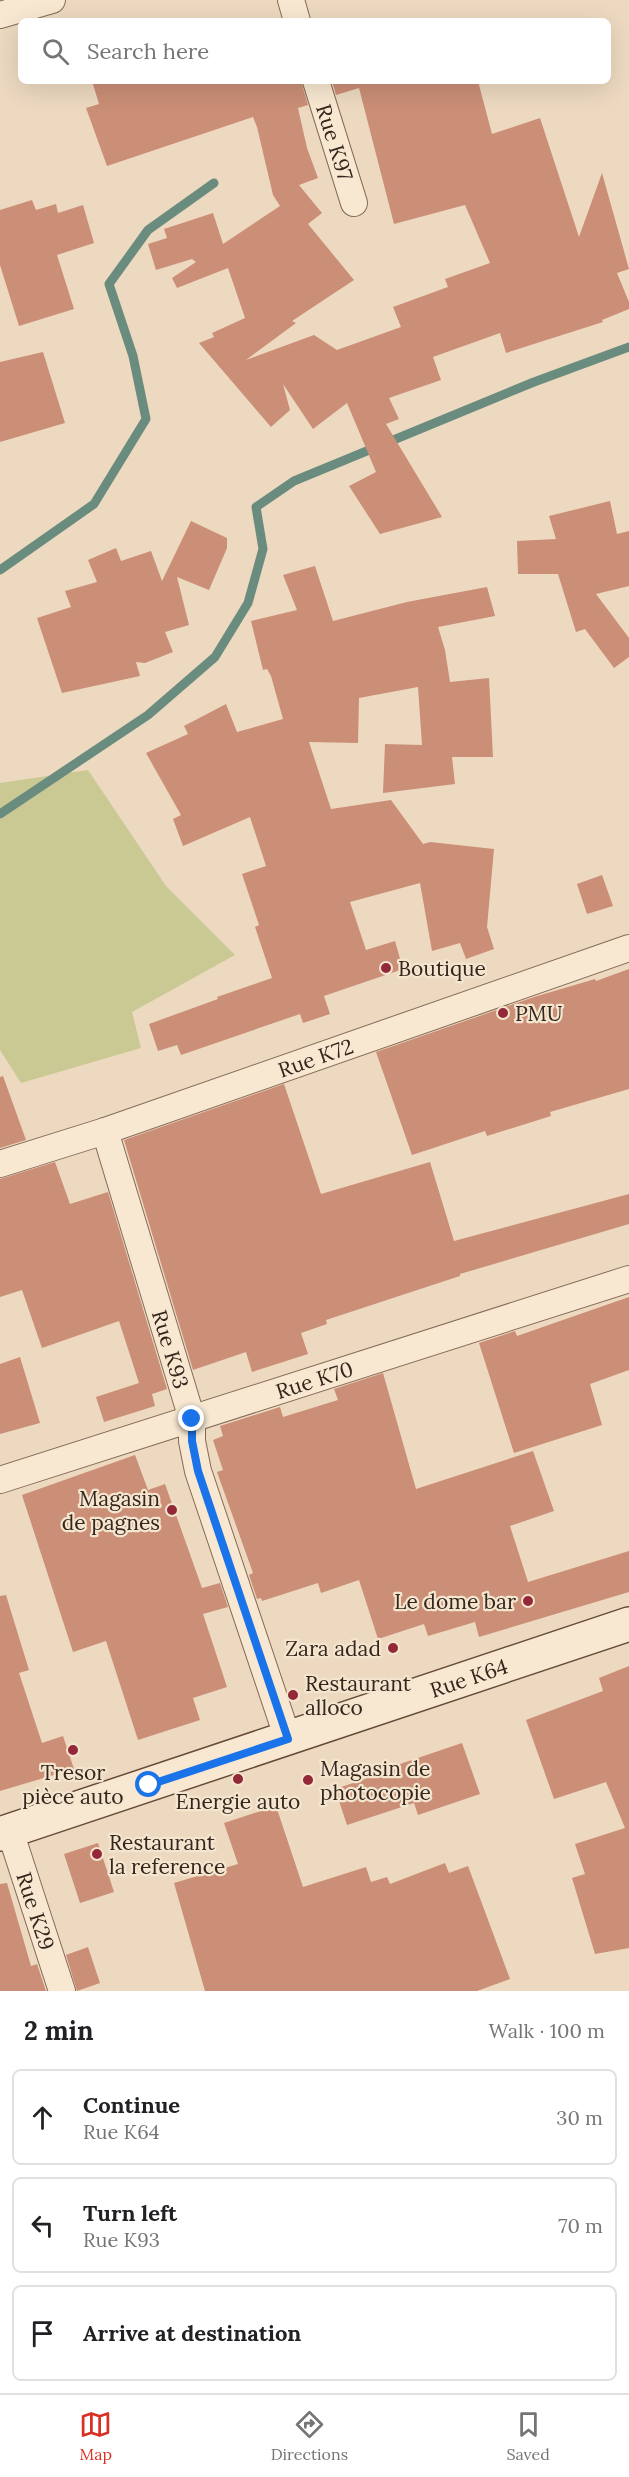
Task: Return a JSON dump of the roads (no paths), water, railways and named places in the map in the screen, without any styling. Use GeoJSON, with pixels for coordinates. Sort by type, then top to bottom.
{"type":"FeatureCollection","features":[{"type":"Feature","properties":{"kind":"street"},"geometry":{"type":"LineString","coordinates":[[0,15],[52,0]]}},
{"type":"Feature","properties":{"kind":"street"},"geometry":{"type":"LineString","coordinates":[[291,0],[296,18]]}},
{"type":"Feature","properties":{"kind":"street","name":"Rue K97"},"geometry":{"type":"LineString","coordinates":[[317,84],[354,203]]}},
{"type":"Feature","properties":{"kind":"street","name":"Rue K72"},"geometry":{"type":"LineString","coordinates":[[0,1164],[105,1131],[629,948]]}},
{"type":"Feature","properties":{"kind":"street","name":"Rue K93"},"geometry":{"type":"LineString","coordinates":[[105,1131],[192,1419],[192,1441],[201,1481],[288,1739]]}},
{"type":"Feature","properties":{"kind":"street","name":"Rue K70"},"geometry":{"type":"LineString","coordinates":[[0,1480],[629,1279]]}},
{"type":"Feature","properties":{"kind":"street","name":"Rue K64"},"geometry":{"type":"LineString","coordinates":[[5,1832],[629,1624]]}},
{"type":"Feature","properties":{"kind":"street","name":"Rue K29"},"geometry":{"type":"LineString","coordinates":[[5,1832],[62,1991]]}},
{"type":"Feature","properties":{"kind":"waterway"},"geometry":{"type":"LineString","coordinates":[[0,570],[94,504],[146,419],[133,356],[109,284],[148,230],[214,183]]}},
{"type":"Feature","properties":{"kind":"waterway"},"geometry":{"type":"LineString","coordinates":[[0,814],[148,715],[215,657],[248,603],[263,549],[256,507],[294,481],[534,382],[629,347]]}},
{"type":"Feature","properties":{"kind":"place","name":"Boutique"},"geometry":{"type":"Point","coordinates":[386,968]}},
{"type":"Feature","properties":{"kind":"place","name":"PMU"},"geometry":{"type":"Point","coordinates":[503,1013]}},
{"type":"Feature","properties":{"kind":"place","name":"Magasin de pagnes"},"geometry":{"type":"Point","coordinates":[172,1510]}},
{"type":"Feature","properties":{"kind":"place","name":"Le dome bar"},"geometry":{"type":"Point","coordinates":[528,1601]}},
{"type":"Feature","properties":{"kind":"place","name":"Zara adad"},"geometry":{"type":"Point","coordinates":[393,1648]}},
{"type":"Feature","properties":{"kind":"place","name":"Restaurant alloco"},"geometry":{"type":"Point","coordinates":[293,1695]}},
{"type":"Feature","properties":{"kind":"place","name":"Tresor pièce auto"},"geometry":{"type":"Point","coordinates":[73,1750]}},
{"type":"Feature","properties":{"kind":"place","name":"Energie auto"},"geometry":{"type":"Point","coordinates":[238,1779]}},
{"type":"Feature","properties":{"kind":"place","name":"Magasin de photocopie"},"geometry":{"type":"Point","coordinates":[308,1780]}},
{"type":"Feature","properties":{"kind":"place","name":"Restaurant la reference"},"geometry":{"type":"Point","coordinates":[97,1854]}}]}
